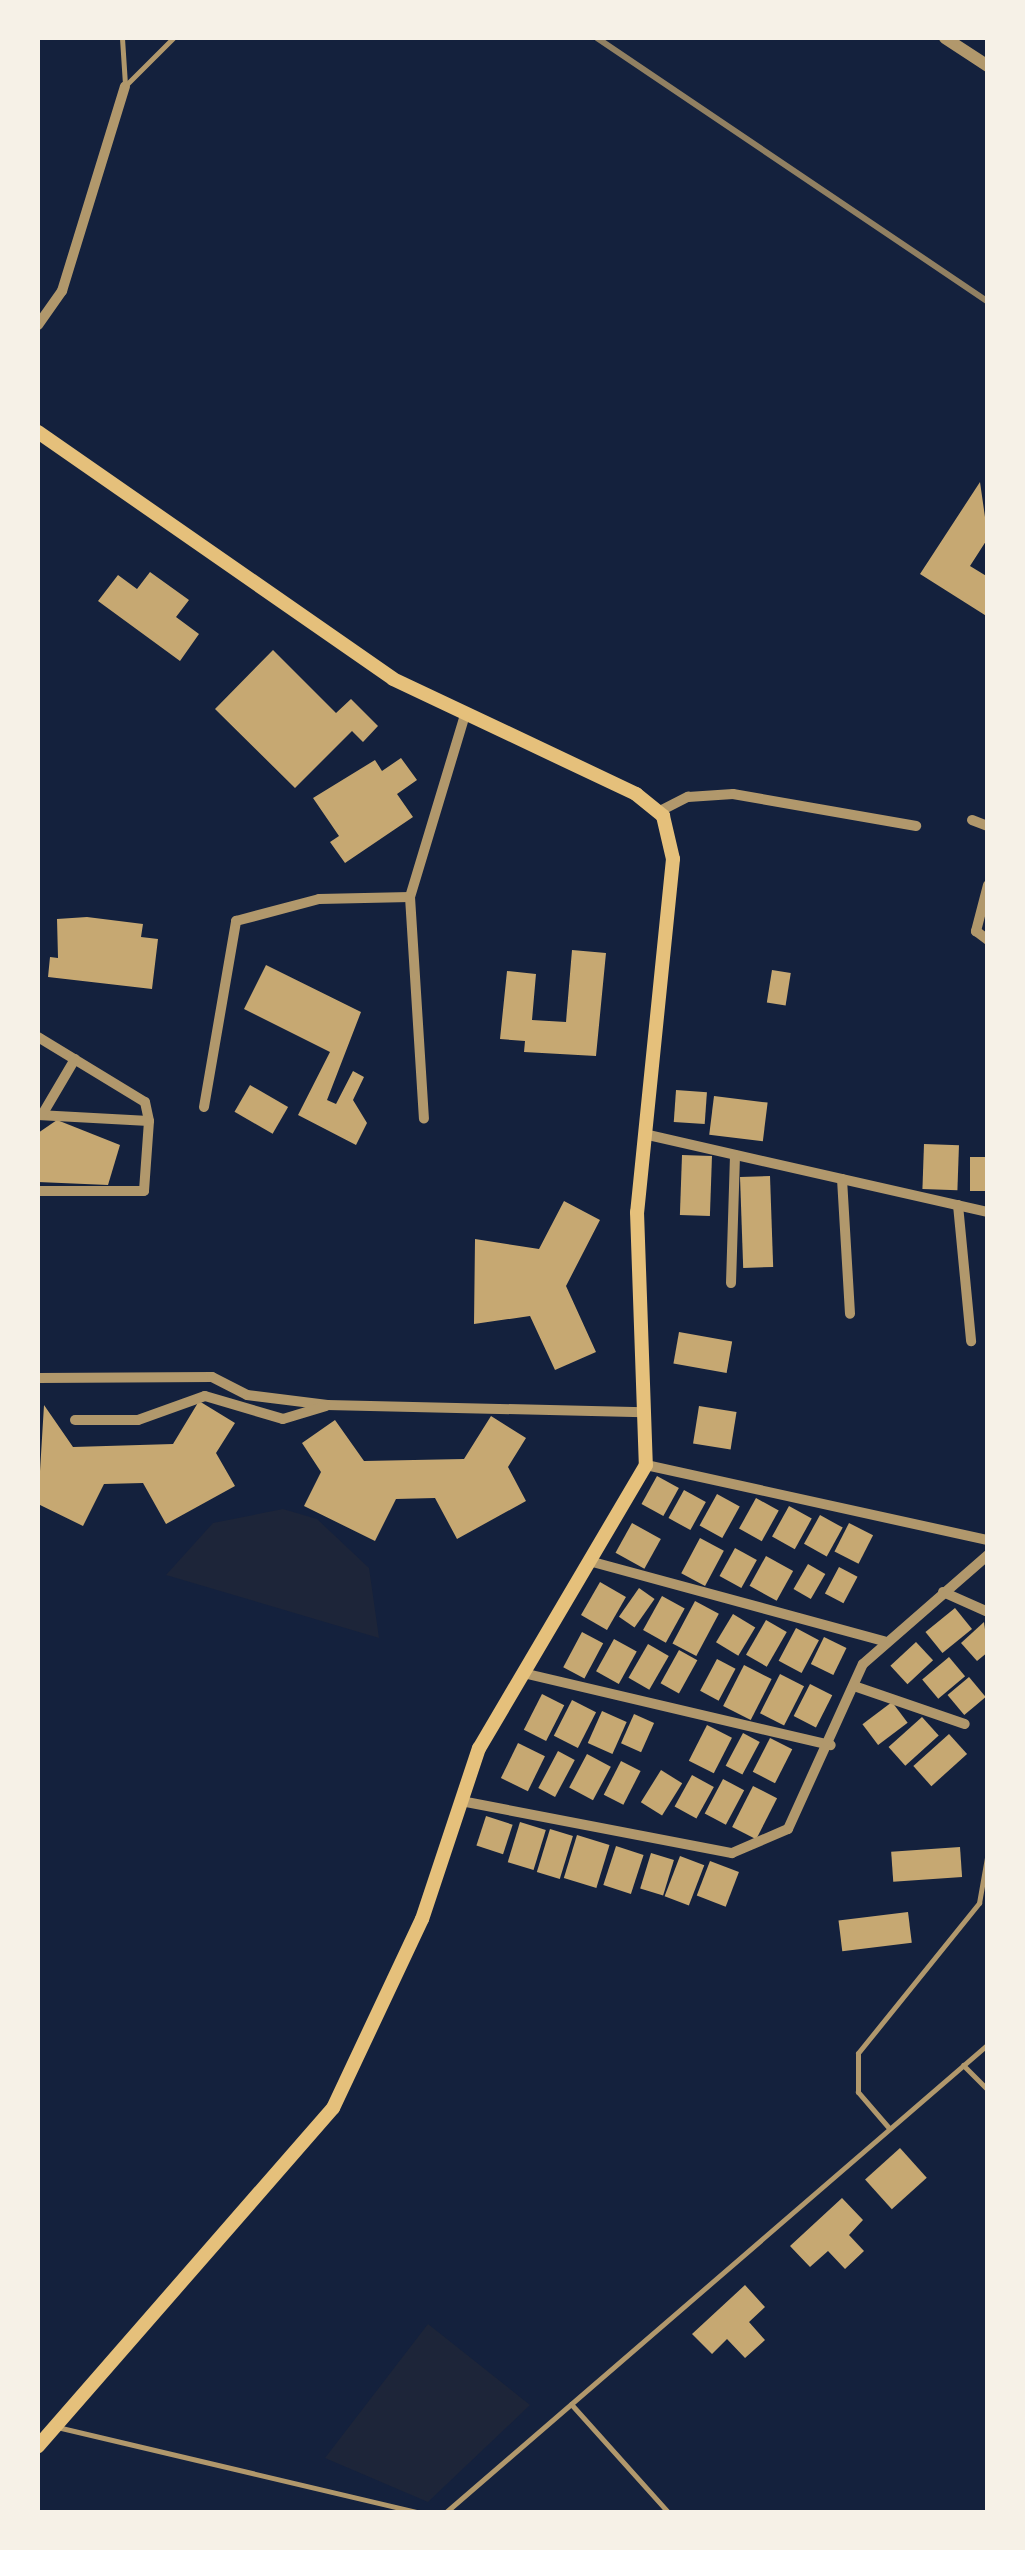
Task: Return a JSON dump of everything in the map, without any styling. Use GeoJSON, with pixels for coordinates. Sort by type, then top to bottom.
{"type":"FeatureCollection","features":[{"type":"Feature","properties":{"kind":"main road"},"geometry":{"type":"LineString","coordinates":[[38,432],[393,678],[465,715],[601,774],[658,812],[673,859],[644,1134],[646,1465],[479,1748],[422,1919],[333,2108],[49,2426],[38,2446]]}},
{"type":"Feature","properties":{"kind":"street"},"geometry":{"type":"LineString","coordinates":[[945,38],[988,66]]}},
{"type":"Feature","properties":{"kind":"street"},"geometry":{"type":"LineString","coordinates":[[38,324],[62,291],[125,86]]}},
{"type":"Feature","properties":{"kind":"street"},"geometry":{"type":"LineString","coordinates":[[424,1119],[410,896],[465,715]]}},
{"type":"Feature","properties":{"kind":"street"},"geometry":{"type":"LineString","coordinates":[[658,812],[688,797],[733,794],[916,826]]}},
{"type":"Feature","properties":{"kind":"street"},"geometry":{"type":"LineString","coordinates":[[972,820],[988,826]]}},
{"type":"Feature","properties":{"kind":"street"},"geometry":{"type":"LineString","coordinates":[[988,885],[976,931],[988,940]]}},
{"type":"Feature","properties":{"kind":"street"},"geometry":{"type":"LineString","coordinates":[[204,1107],[236,921],[320,899],[410,896]]}},
{"type":"Feature","properties":{"kind":"street"},"geometry":{"type":"LineString","coordinates":[[38,1037],[145,1102],[148,1121],[144,1191],[38,1192]]}},
{"type":"Feature","properties":{"kind":"street"},"geometry":{"type":"LineString","coordinates":[[75,1059],[40,1115],[148,1121]]}},
{"type":"Feature","properties":{"kind":"street"},"geometry":{"type":"LineString","coordinates":[[644,1134],[988,1212]]}},
{"type":"Feature","properties":{"kind":"street"},"geometry":{"type":"LineString","coordinates":[[731,1283],[736,1155]]}},
{"type":"Feature","properties":{"kind":"street"},"geometry":{"type":"LineString","coordinates":[[842,1179],[850,1314]]}},
{"type":"Feature","properties":{"kind":"street"},"geometry":{"type":"LineString","coordinates":[[958,1205],[971,1341]]}},
{"type":"Feature","properties":{"kind":"street"},"geometry":{"type":"LineString","coordinates":[[38,1378],[212,1377],[248,1395],[326,1405],[644,1412]]}},
{"type":"Feature","properties":{"kind":"street"},"geometry":{"type":"LineString","coordinates":[[74,1420],[138,1420],[205,1396],[283,1419],[326,1405]]}},
{"type":"Feature","properties":{"kind":"street"},"geometry":{"type":"LineString","coordinates":[[646,1465],[988,1540]]}},
{"type":"Feature","properties":{"kind":"street"},"geometry":{"type":"LineString","coordinates":[[461,1801],[732,1853],[788,1829],[831,1745],[854,1686],[884,1641],[988,1555]]}},
{"type":"Feature","properties":{"kind":"street"},"geometry":{"type":"LineString","coordinates":[[589,1561],[884,1641]]}},
{"type":"Feature","properties":{"kind":"street"},"geometry":{"type":"LineString","coordinates":[[943,1592],[988,1612]]}},
{"type":"Feature","properties":{"kind":"street"},"geometry":{"type":"LineString","coordinates":[[523,1673],[831,1745]]}},
{"type":"Feature","properties":{"kind":"street"},"geometry":{"type":"LineString","coordinates":[[854,1686],[965,1724]]}},
{"type":"Feature","properties":{"kind":"lane"},"geometry":{"type":"LineString","coordinates":[[122,38],[125,86]]}},
{"type":"Feature","properties":{"kind":"lane"},"geometry":{"type":"LineString","coordinates":[[125,86],[173,38]]}},
{"type":"Feature","properties":{"kind":"lane"},"geometry":{"type":"LineString","coordinates":[[890,2129],[858,2092],[858,2053],[979,1903],[988,1852]]}},
{"type":"Feature","properties":{"kind":"lane"},"geometry":{"type":"LineString","coordinates":[[446,2512],[988,2044]]}},
{"type":"Feature","properties":{"kind":"lane"},"geometry":{"type":"LineString","coordinates":[[963,2066],[988,2090]]}},
{"type":"Feature","properties":{"kind":"lane"},"geometry":{"type":"LineString","coordinates":[[571,2404],[668,2512]]}},
{"type":"Feature","properties":{"kind":"lane"},"geometry":{"type":"LineString","coordinates":[[49,2426],[416,2512]]}},
{"type":"Feature","properties":{"kind":"shaded area"},"geometry":{"type":"Polygon","coordinates":[[[283,1509],[317,1519],[369,1568],[379,1638],[166,1575],[213,1523],[283,1509]]]}},
{"type":"Feature","properties":{"kind":"shaded area"},"geometry":{"type":"Polygon","coordinates":[[[428,2324],[530,2405],[428,2502],[325,2458],[428,2324]]]}},
{"type":"Feature","properties":{"kind":"building"},"geometry":{"type":"Polygon","coordinates":[[[980,482],[988,538],[970,566],[988,577],[988,617],[920,574],[980,482]]]}},
{"type":"Feature","properties":{"kind":"building"},"geometry":{"type":"Polygon","coordinates":[[[150,572],[189,600],[176,617],[199,634],[180,661],[98,601],[118,575],[137,589],[150,572]]]}},
{"type":"Feature","properties":{"kind":"building"},"geometry":{"type":"Polygon","coordinates":[[[273,650],[336,713],[351,699],[378,726],[363,742],[352,731],[295,788],[215,709],[273,650]]]}},
{"type":"Feature","properties":{"kind":"building"},"geometry":{"type":"Polygon","coordinates":[[[401,758],[417,780],[397,794],[413,817],[345,863],[330,842],[339,836],[313,798],[375,760],[382,771],[401,758]]]}},
{"type":"Feature","properties":{"kind":"building"},"geometry":{"type":"Polygon","coordinates":[[[87,917],[143,924],[141,937],[158,939],[152,989],[48,977],[50,957],[58,958],[57,919],[87,917]]]}},
{"type":"Feature","properties":{"kind":"building"},"geometry":{"type":"Polygon","coordinates":[[[572,950],[606,953],[596,1056],[524,1052],[525,1041],[500,1039],[507,971],[536,974],[532,1020],[566,1022],[572,950]]]}},
{"type":"Feature","properties":{"kind":"building"},"geometry":{"type":"Polygon","coordinates":[[[266,965],[361,1012],[327,1100],[336,1104],[353,1071],[364,1077],[353,1100],[367,1123],[356,1145],[298,1115],[330,1052],[244,1009],[266,965]]]}},
{"type":"Feature","properties":{"kind":"building"},"geometry":{"type":"Polygon","coordinates":[[[772,970],[791,973],[786,1006],[767,1003],[772,970]]]}},
{"type":"Feature","properties":{"kind":"building"},"geometry":{"type":"Polygon","coordinates":[[[250,1085],[288,1107],[273,1134],[234,1112],[250,1085]]]}},
{"type":"Feature","properties":{"kind":"building"},"geometry":{"type":"Polygon","coordinates":[[[676,1090],[707,1092],[705,1124],[674,1122],[676,1090]]]}},
{"type":"Feature","properties":{"kind":"building"},"geometry":{"type":"Polygon","coordinates":[[[714,1096],[768,1103],[763,1141],[709,1135],[714,1096]]]}},
{"type":"Feature","properties":{"kind":"building"},"geometry":{"type":"Polygon","coordinates":[[[57,1120],[120,1145],[108,1185],[38,1182],[38,1133],[57,1120]]]}},
{"type":"Feature","properties":{"kind":"building"},"geometry":{"type":"Polygon","coordinates":[[[924,1144],[959,1145],[957,1190],[922,1189],[924,1144]]]}},
{"type":"Feature","properties":{"kind":"building"},"geometry":{"type":"Polygon","coordinates":[[[682,1155],[712,1156],[710,1216],[680,1215],[682,1155]]]}},
{"type":"Feature","properties":{"kind":"building"},"geometry":{"type":"Polygon","coordinates":[[[970,1157],[988,1157],[988,1191],[970,1191],[970,1157]]]}},
{"type":"Feature","properties":{"kind":"building"},"geometry":{"type":"Polygon","coordinates":[[[770,1176],[773,1267],[743,1268],[740,1177],[770,1176]]]}},
{"type":"Feature","properties":{"kind":"building"},"geometry":{"type":"Polygon","coordinates":[[[564,1201],[600,1220],[566,1286],[596,1352],[555,1370],[530,1316],[474,1324],[475,1239],[539,1249],[564,1201]]]}},
{"type":"Feature","properties":{"kind":"building"},"geometry":{"type":"Polygon","coordinates":[[[679,1332],[732,1341],[727,1373],[673,1364],[679,1332]]]}},
{"type":"Feature","properties":{"kind":"building"},"geometry":{"type":"Polygon","coordinates":[[[199,1401],[235,1423],[216,1453],[235,1486],[166,1524],[143,1483],[104,1484],[83,1526],[38,1504],[44,1405],[73,1447],[173,1444],[199,1401]]]}},
{"type":"Feature","properties":{"kind":"building"},"geometry":{"type":"Polygon","coordinates":[[[699,1406],[737,1412],[731,1449],[693,1444],[699,1406]]]}},
{"type":"Feature","properties":{"kind":"building"},"geometry":{"type":"Polygon","coordinates":[[[491,1416],[526,1438],[508,1467],[526,1501],[457,1539],[435,1498],[396,1499],[375,1541],[304,1506],[321,1472],[302,1443],[335,1420],[364,1461],[464,1459],[491,1416]]]}},
{"type":"Feature","properties":{"kind":"building"},"geometry":{"type":"Polygon","coordinates":[[[657,1476],[679,1488],[663,1516],[641,1504],[657,1476]]]}},
{"type":"Feature","properties":{"kind":"building"},"geometry":{"type":"Polygon","coordinates":[[[684,1490],[706,1502],[690,1530],[668,1518],[684,1490]]]}},
{"type":"Feature","properties":{"kind":"building"},"geometry":{"type":"Polygon","coordinates":[[[717,1494],[740,1507],[722,1538],[700,1525],[717,1494]]]}},
{"type":"Feature","properties":{"kind":"building"},"geometry":{"type":"Polygon","coordinates":[[[756,1498],[779,1511],[762,1541],[739,1529],[756,1498]]]}},
{"type":"Feature","properties":{"kind":"building"},"geometry":{"type":"Polygon","coordinates":[[[789,1506],[812,1519],[795,1549],[772,1537],[789,1506]]]}},
{"type":"Feature","properties":{"kind":"building"},"geometry":{"type":"Polygon","coordinates":[[[820,1515],[843,1528],[827,1556],[804,1544],[820,1515]]]}},
{"type":"Feature","properties":{"kind":"building"},"geometry":{"type":"Polygon","coordinates":[[[632,1523],[661,1539],[644,1569],[616,1553],[632,1523]]]}},
{"type":"Feature","properties":{"kind":"building"},"geometry":{"type":"Polygon","coordinates":[[[849,1523],[873,1535],[859,1564],[834,1552],[849,1523]]]}},
{"type":"Feature","properties":{"kind":"building"},"geometry":{"type":"Polygon","coordinates":[[[700,1538],[724,1551],[705,1586],[681,1573],[700,1538]]]}},
{"type":"Feature","properties":{"kind":"building"},"geometry":{"type":"Polygon","coordinates":[[[735,1548],[757,1560],[741,1588],[719,1576],[735,1548]]]}},
{"type":"Feature","properties":{"kind":"building"},"geometry":{"type":"Polygon","coordinates":[[[766,1556],[793,1571],[777,1601],[750,1586],[766,1556]]]}},
{"type":"Feature","properties":{"kind":"building"},"geometry":{"type":"Polygon","coordinates":[[[808,1564],[825,1574],[811,1599],[794,1589],[808,1564]]]}},
{"type":"Feature","properties":{"kind":"building"},"geometry":{"type":"Polygon","coordinates":[[[839,1567],[858,1577],[843,1603],[825,1593],[839,1567]]]}},
{"type":"Feature","properties":{"kind":"building"},"geometry":{"type":"Polygon","coordinates":[[[600,1582],[626,1597],[607,1630],[581,1615],[600,1582]]]}},
{"type":"Feature","properties":{"kind":"building"},"geometry":{"type":"Polygon","coordinates":[[[639,1588],[655,1599],[634,1628],[619,1617],[639,1588]]]}},
{"type":"Feature","properties":{"kind":"building"},"geometry":{"type":"Polygon","coordinates":[[[662,1596],[685,1609],[666,1643],[643,1630],[662,1596]]]}},
{"type":"Feature","properties":{"kind":"building"},"geometry":{"type":"Polygon","coordinates":[[[695,1601],[719,1614],[696,1656],[672,1643],[695,1601]]]}},
{"type":"Feature","properties":{"kind":"building"},"geometry":{"type":"Polygon","coordinates":[[[955,1608],[972,1629],[942,1653],[925,1632],[955,1608]]]}},
{"type":"Feature","properties":{"kind":"building"},"geometry":{"type":"Polygon","coordinates":[[[733,1614],[755,1627],[738,1656],[716,1642],[733,1614]]]}},
{"type":"Feature","properties":{"kind":"building"},"geometry":{"type":"Polygon","coordinates":[[[766,1620],[787,1632],[767,1667],[746,1655],[766,1620]]]}},
{"type":"Feature","properties":{"kind":"building"},"geometry":{"type":"Polygon","coordinates":[[[984,1622],[988,1652],[977,1661],[961,1643],[984,1622]]]}},
{"type":"Feature","properties":{"kind":"building"},"geometry":{"type":"Polygon","coordinates":[[[796,1628],[819,1640],[802,1673],[779,1661],[796,1628]]]}},
{"type":"Feature","properties":{"kind":"building"},"geometry":{"type":"Polygon","coordinates":[[[582,1632],[603,1643],[584,1679],[563,1667],[582,1632]]]}},
{"type":"Feature","properties":{"kind":"building"},"geometry":{"type":"Polygon","coordinates":[[[824,1637],[846,1648],[833,1675],[811,1664],[824,1637]]]}},
{"type":"Feature","properties":{"kind":"building"},"geometry":{"type":"Polygon","coordinates":[[[614,1639],[637,1652],[619,1684],[596,1671],[614,1639]]]}},
{"type":"Feature","properties":{"kind":"building"},"geometry":{"type":"Polygon","coordinates":[[[916,1642],[933,1660],[907,1684],[890,1666],[916,1642]]]}},
{"type":"Feature","properties":{"kind":"building"},"geometry":{"type":"Polygon","coordinates":[[[648,1644],[669,1656],[649,1690],[628,1678],[648,1644]]]}},
{"type":"Feature","properties":{"kind":"building"},"geometry":{"type":"Polygon","coordinates":[[[679,1650],[697,1660],[679,1693],[661,1683],[679,1650]]]}},
{"type":"Feature","properties":{"kind":"building"},"geometry":{"type":"Polygon","coordinates":[[[949,1657],[965,1676],[938,1699],[922,1679],[949,1657]]]}},
{"type":"Feature","properties":{"kind":"building"},"geometry":{"type":"Polygon","coordinates":[[[717,1659],[736,1669],[719,1701],[700,1691],[717,1659]]]}},
{"type":"Feature","properties":{"kind":"building"},"geometry":{"type":"Polygon","coordinates":[[[744,1665],[772,1679],[751,1720],[723,1706],[744,1665]]]}},
{"type":"Feature","properties":{"kind":"building"},"geometry":{"type":"Polygon","coordinates":[[[780,1674],[804,1686],[784,1725],[760,1713],[780,1674]]]}},
{"type":"Feature","properties":{"kind":"building"},"geometry":{"type":"Polygon","coordinates":[[[969,1677],[986,1697],[964,1715],[948,1695],[969,1677]]]}},
{"type":"Feature","properties":{"kind":"building"},"geometry":{"type":"Polygon","coordinates":[[[810,1684],[832,1695],[816,1727],[794,1716],[810,1684]]]}},
{"type":"Feature","properties":{"kind":"building"},"geometry":{"type":"Polygon","coordinates":[[[542,1694],[564,1705],[546,1741],[524,1730],[542,1694]]]}},
{"type":"Feature","properties":{"kind":"building"},"geometry":{"type":"Polygon","coordinates":[[[572,1700],[596,1712],[578,1748],[554,1736],[572,1700]]]}},
{"type":"Feature","properties":{"kind":"building"},"geometry":{"type":"Polygon","coordinates":[[[892,1702],[908,1723],[878,1745],[862,1724],[892,1702]]]}},
{"type":"Feature","properties":{"kind":"building"},"geometry":{"type":"Polygon","coordinates":[[[602,1711],[627,1722],[612,1754],[588,1743],[602,1711]]]}},
{"type":"Feature","properties":{"kind":"building"},"geometry":{"type":"Polygon","coordinates":[[[634,1714],[654,1723],[641,1752],[621,1743],[634,1714]]]}},
{"type":"Feature","properties":{"kind":"building"},"geometry":{"type":"Polygon","coordinates":[[[922,1717],[939,1736],[905,1766],[889,1747],[922,1717]]]}},
{"type":"Feature","properties":{"kind":"building"},"geometry":{"type":"Polygon","coordinates":[[[707,1725],[732,1738],[714,1773],[689,1761],[707,1725]]]}},
{"type":"Feature","properties":{"kind":"building"},"geometry":{"type":"Polygon","coordinates":[[[743,1733],[760,1742],[742,1775],[726,1766],[743,1733]]]}},
{"type":"Feature","properties":{"kind":"building"},"geometry":{"type":"Polygon","coordinates":[[[949,1734],[967,1754],[931,1786],[913,1766],[949,1734]]]}},
{"type":"Feature","properties":{"kind":"building"},"geometry":{"type":"Polygon","coordinates":[[[770,1738],[792,1749],[775,1783],[753,1772],[770,1738]]]}},
{"type":"Feature","properties":{"kind":"building"},"geometry":{"type":"Polygon","coordinates":[[[518,1743],[545,1756],[528,1791],[501,1778],[518,1743]]]}},
{"type":"Feature","properties":{"kind":"building"},"geometry":{"type":"Polygon","coordinates":[[[558,1751],[575,1760],[555,1797],[538,1788],[558,1751]]]}},
{"type":"Feature","properties":{"kind":"building"},"geometry":{"type":"Polygon","coordinates":[[[587,1754],[611,1767],[593,1800],[569,1788],[587,1754]]]}},
{"type":"Feature","properties":{"kind":"building"},"geometry":{"type":"Polygon","coordinates":[[[621,1761],[641,1771],[623,1805],[604,1795],[621,1761]]]}},
{"type":"Feature","properties":{"kind":"building"},"geometry":{"type":"Polygon","coordinates":[[[661,1770],[682,1783],[662,1815],[641,1802],[661,1770]]]}},
{"type":"Feature","properties":{"kind":"building"},"geometry":{"type":"Polygon","coordinates":[[[692,1775],[714,1787],[696,1819],[675,1806],[692,1775]]]}},
{"type":"Feature","properties":{"kind":"building"},"geometry":{"type":"Polygon","coordinates":[[[723,1779],[744,1790],[726,1825],[705,1813],[723,1779]]]}},
{"type":"Feature","properties":{"kind":"building"},"geometry":{"type":"Polygon","coordinates":[[[753,1786],[777,1798],[756,1839],[732,1827],[753,1786]]]}},
{"type":"Feature","properties":{"kind":"building"},"geometry":{"type":"Polygon","coordinates":[[[486,1816],[513,1825],[503,1854],[476,1845],[486,1816]]]}},
{"type":"Feature","properties":{"kind":"building"},"geometry":{"type":"Polygon","coordinates":[[[520,1822],[546,1830],[534,1870],[508,1862],[520,1822]]]}},
{"type":"Feature","properties":{"kind":"building"},"geometry":{"type":"Polygon","coordinates":[[[550,1829],[573,1836],[560,1879],[537,1872],[550,1829]]]}},
{"type":"Feature","properties":{"kind":"building"},"geometry":{"type":"Polygon","coordinates":[[[577,1835],[610,1845],[596,1888],[564,1878],[577,1835]]]}},
{"type":"Feature","properties":{"kind":"building"},"geometry":{"type":"Polygon","coordinates":[[[616,1846],[644,1855],[631,1894],[603,1885],[616,1846]]]}},
{"type":"Feature","properties":{"kind":"building"},"geometry":{"type":"Polygon","coordinates":[[[960,1847],[962,1877],[893,1882],[891,1852],[960,1847]]]}},
{"type":"Feature","properties":{"kind":"building"},"geometry":{"type":"Polygon","coordinates":[[[651,1853],[674,1860],[663,1895],[640,1888],[651,1853]]]}},
{"type":"Feature","properties":{"kind":"building"},"geometry":{"type":"Polygon","coordinates":[[[680,1856],[704,1865],[689,1905],[665,1896],[680,1856]]]}},
{"type":"Feature","properties":{"kind":"building"},"geometry":{"type":"Polygon","coordinates":[[[710,1861],[739,1872],[726,1907],[697,1896],[710,1861]]]}},
{"type":"Feature","properties":{"kind":"building"},"geometry":{"type":"Polygon","coordinates":[[[908,1912],[912,1943],[842,1951],[839,1921],[908,1912]]]}},
{"type":"Feature","properties":{"kind":"building"},"geometry":{"type":"Polygon","coordinates":[[[900,2148],[927,2178],[892,2209],[865,2179],[900,2148]]]}},
{"type":"Feature","properties":{"kind":"building"},"geometry":{"type":"Polygon","coordinates":[[[842,2198],[863,2220],[849,2235],[864,2251],[845,2269],[828,2251],[810,2267],[790,2246],[842,2198]]]}},
{"type":"Feature","properties":{"kind":"building"},"geometry":{"type":"Polygon","coordinates":[[[745,2285],[765,2307],[749,2322],[765,2340],[745,2358],[727,2339],[712,2354],[692,2334],[745,2285]]]}},
{"type":"Feature","properties":{"kind":"railway"},"geometry":{"type":"LineString","coordinates":[[597,38],[988,302]]}}]}
